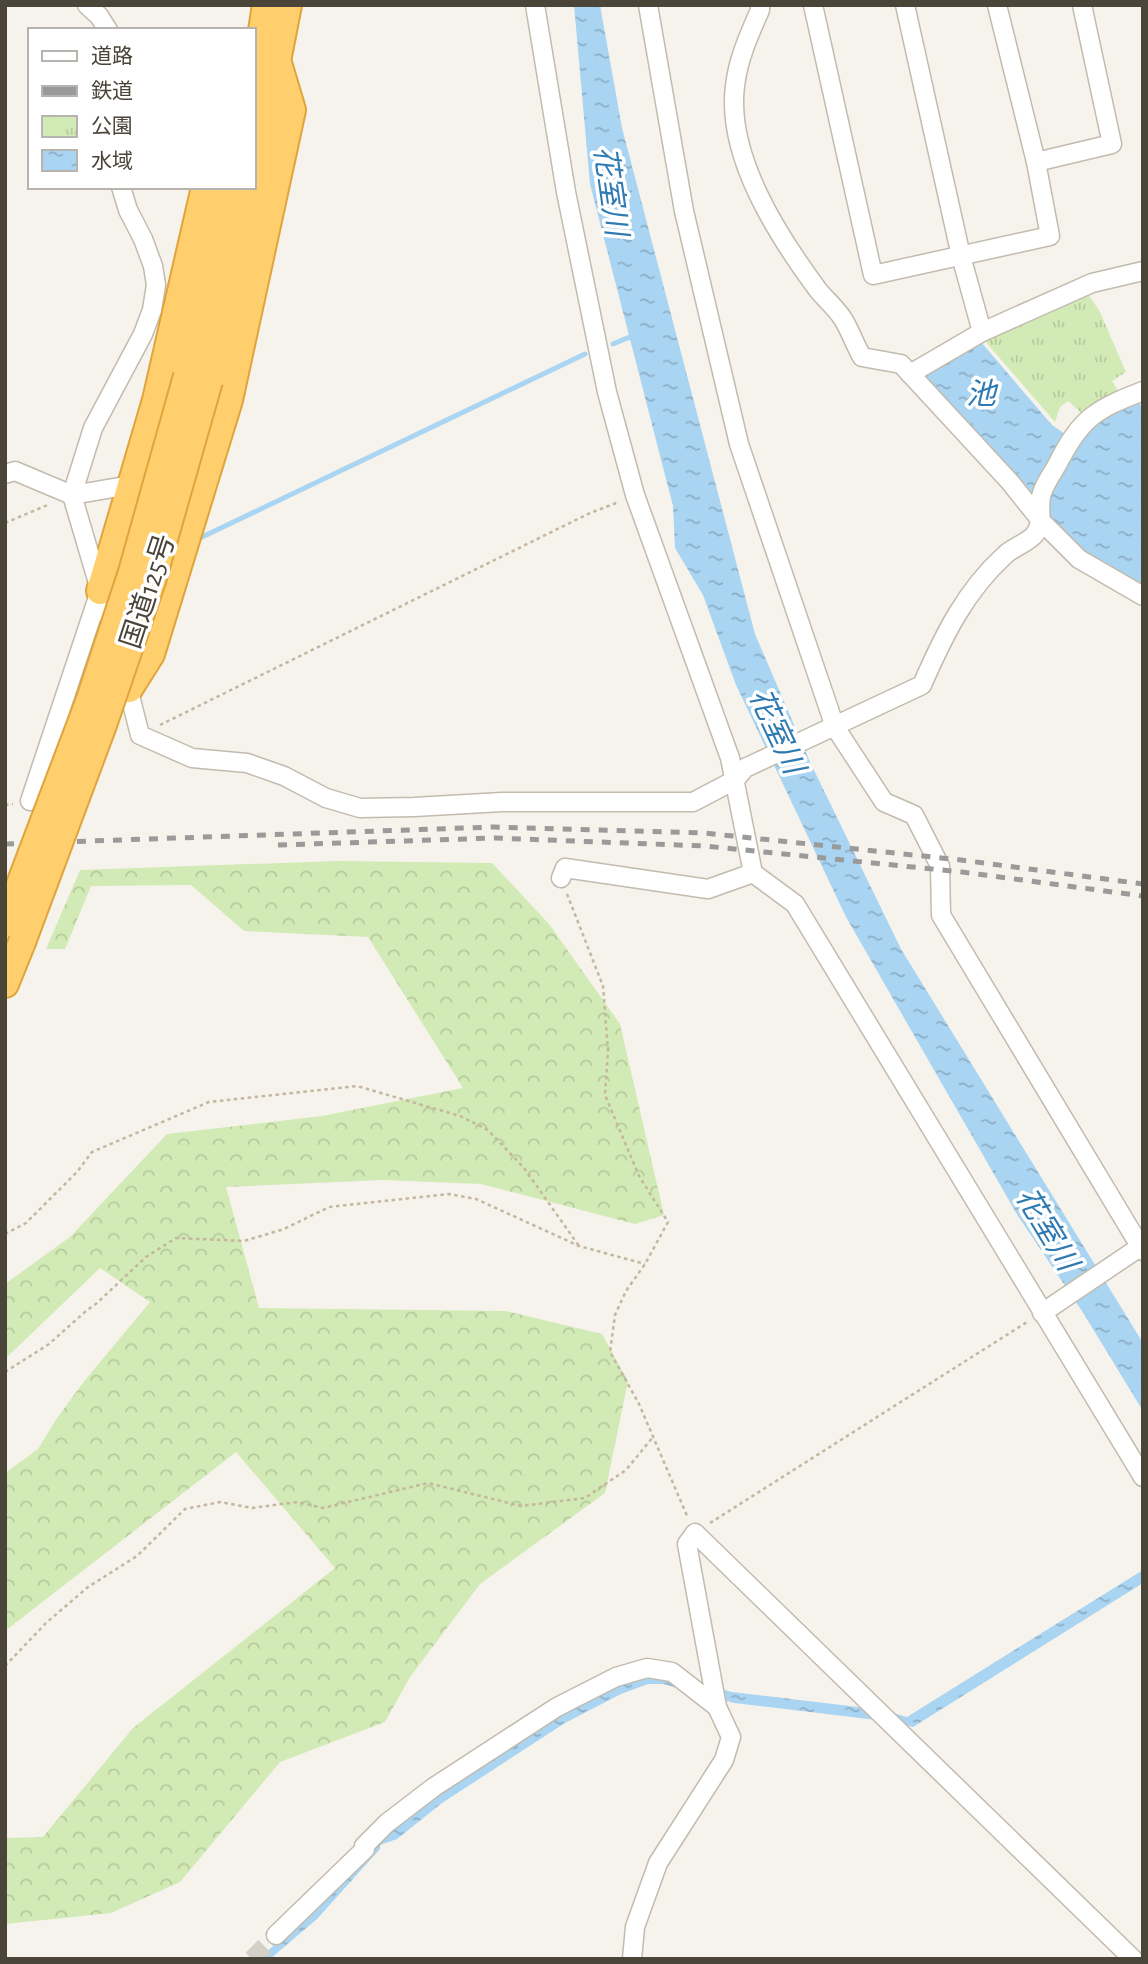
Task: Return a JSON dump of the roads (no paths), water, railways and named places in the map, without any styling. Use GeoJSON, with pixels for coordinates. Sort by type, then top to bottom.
{"type":"FeatureCollection","features":[{"type":"Feature","properties":{"kind":"highway"},"geometry":{"type":"LineString","coordinates":[[256,75],[268,30]]}},
{"type":"Feature","properties":{"kind":"highway"},"geometry":{"type":"LineString","coordinates":[[256,157],[268,30]]}},
{"type":"Feature","properties":{"kind":"highway"},"geometry":{"type":"LineString","coordinates":[[129,689],[151,654],[229,400],[292,110],[268,30]]}},
{"type":"Feature","properties":{"kind":"highway"},"geometry":{"type":"LineString","coordinates":[[100,591],[156,400],[205,189]]}},
{"type":"Feature","properties":{"kind":"highway","name":"国道125号"},"geometry":{"type":"LineString","coordinates":[[198,378],[231,189]]}},
{"type":"Feature","properties":{"kind":"highway","name":"国道125号"},"geometry":{"type":"LineString","coordinates":[[5,984],[14,933],[46,820],[198,378],[251,189]]}},
{"type":"Feature","properties":{"kind":"street"},"geometry":{"type":"LineString","coordinates":[[88,5],[107,28]]}},
{"type":"Feature","properties":{"kind":"street"},"geometry":{"type":"LineString","coordinates":[[535,5],[566,192],[607,393],[635,495],[730,758],[740,774],[754,873],[795,904],[1143,1477]]}},
{"type":"Feature","properties":{"kind":"street"},"geometry":{"type":"LineString","coordinates":[[648,5],[684,211],[739,444],[831,728],[884,802],[914,816],[940,866],[941,915],[1142,1249],[1042,1313]]}},
{"type":"Feature","properties":{"kind":"street"},"geometry":{"type":"LineString","coordinates":[[760,5],[742,51],[734,99],[734,125],[755,186],[776,228],[819,291],[843,318],[862,357],[901,364],[1010,482],[1042,522],[1079,559],[1143,596]]}},
{"type":"Feature","properties":{"kind":"street"},"geometry":{"type":"LineString","coordinates":[[813,5],[873,275],[1050,236],[1036,162],[997,5]]}},
{"type":"Feature","properties":{"kind":"street"},"geometry":{"type":"LineString","coordinates":[[905,5],[961,256],[982,332]]}},
{"type":"Feature","properties":{"kind":"street"},"geometry":{"type":"LineString","coordinates":[[1036,162],[1112,144],[1082,5]]}},
{"type":"Feature","properties":{"kind":"street"},"geometry":{"type":"LineString","coordinates":[[122,189],[153,266],[156,285],[152,310],[143,334],[93,428],[72,495],[140,735],[192,758],[247,763],[284,776],[326,798],[360,808],[502,802],[694,802],[740,774],[922,685],[943,636],[966,597],[1005,555],[1034,536],[1042,522],[1041,495],[1081,424],[1105,407],[1141,396]]}},
{"type":"Feature","properties":{"kind":"street"},"geometry":{"type":"LineString","coordinates":[[911,374],[982,332],[1092,282],[1143,271]]}},
{"type":"Feature","properties":{"kind":"street"},"geometry":{"type":"LineString","coordinates":[[5,474],[15,471],[72,495],[131,485]]}},
{"type":"Feature","properties":{"kind":"street"},"geometry":{"type":"LineString","coordinates":[[30,801],[100,591]]}},
{"type":"Feature","properties":{"kind":"street"},"geometry":{"type":"LineString","coordinates":[[99,763],[129,689]]}},
{"type":"Feature","properties":{"kind":"street"},"geometry":{"type":"LineString","coordinates":[[561,878],[565,868],[708,889],[754,873]]}},
{"type":"Feature","properties":{"kind":"street"},"geometry":{"type":"LineString","coordinates":[[632,1959],[635,1927],[658,1863],[724,1760],[731,1737],[717,1707],[688,1544],[695,1532],[1133,1959]]}},
{"type":"Feature","properties":{"kind":"street"},"geometry":{"type":"LineString","coordinates":[[276,1936],[365,1849],[364,1846],[415,1802],[557,1707],[616,1677],[647,1668],[672,1672],[717,1707]]}},
{"type":"Feature","properties":{"kind":"water","name":"花室川"},"geometry":{"type":"Polygon","coordinates":[[[574,5],[600,5],[622,128],[755,634],[810,762],[901,949],[1143,1343],[1143,1411],[1082,1311],[1018,1216],[846,917],[736,685],[703,595],[675,548],[673,506],[590,184],[574,5]]]}},
{"type":"Feature","properties":{"kind":"water","name":"池"},"geometry":{"type":"Polygon","coordinates":[[[981,342],[1052,425],[1068,436],[1038,511],[916,375],[981,342]]]}},
{"type":"Feature","properties":{"kind":"water"},"geometry":{"type":"Polygon","coordinates":[[[1136,398],[1143,409],[1143,592],[1082,557],[1046,519],[1045,497],[1084,427],[1136,398]]]}},
{"type":"Feature","properties":{"kind":"water"},"geometry":{"type":"Polygon","coordinates":[[[1143,1570],[1143,1583],[913,1727],[885,1721],[734,1703],[663,1684],[648,1684],[621,1694],[565,1723],[442,1803],[397,1839],[380,1845],[380,1849],[317,1919],[270,1959],[259,1959],[309,1912],[369,1845],[437,1793],[559,1713],[617,1683],[646,1673],[732,1692],[883,1710],[907,1717],[1143,1570]]]}},
{"type":"Feature","properties":{"kind":"waterway"},"geometry":{"type":"LineString","coordinates":[[613,344],[632,336]]}},
{"type":"Feature","properties":{"kind":"waterway"},"geometry":{"type":"LineString","coordinates":[[202,537],[585,354]]}},
{"type":"Feature","properties":{"kind":"tunnel"},"geometry":{"type":"LineString","coordinates":[[252,1959],[276,1935]]}},
{"type":"Feature","properties":{"kind":"railway"},"geometry":{"type":"LineString","coordinates":[[5,844],[493,827],[704,833],[961,860],[1143,884]]}},
{"type":"Feature","properties":{"kind":"railway"},"geometry":{"type":"LineString","coordinates":[[278,845],[495,838],[705,846],[962,872],[1143,896]]}}]}
